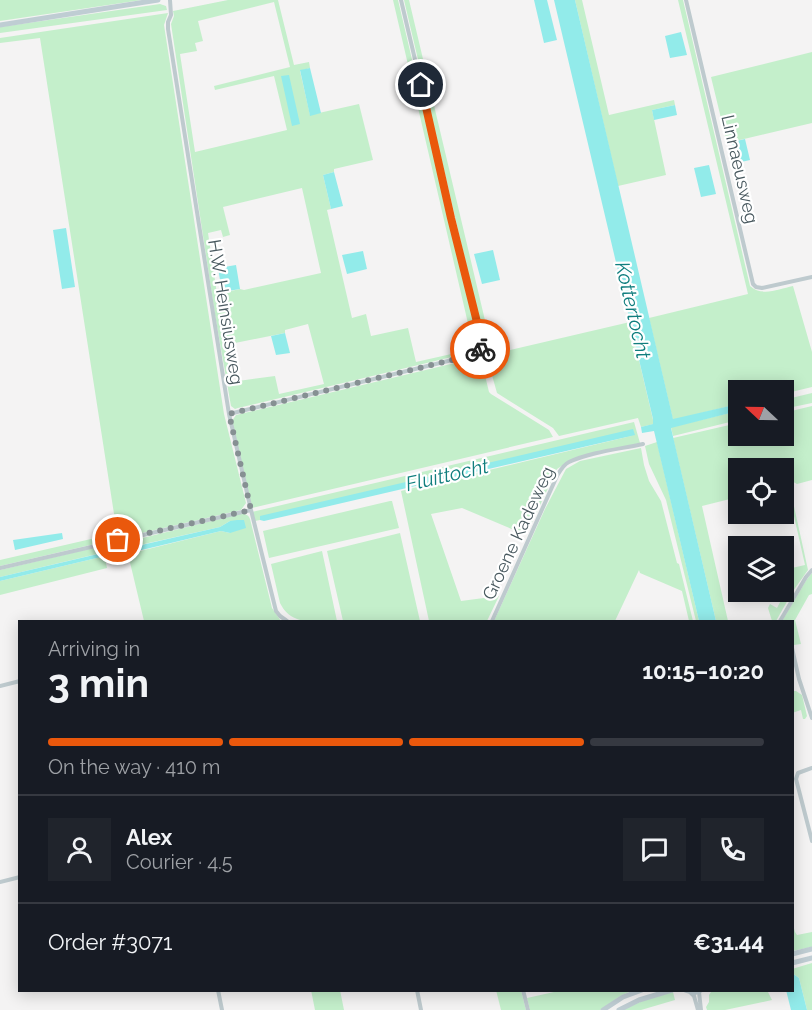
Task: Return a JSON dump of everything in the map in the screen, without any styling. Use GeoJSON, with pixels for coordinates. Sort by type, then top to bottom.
{"type":"FeatureCollection","features":[{"type":"Feature","properties":{"kind":"street"},"geometry":{"type":"LineString","coordinates":[[0,25],[158,0]]}},
{"type":"Feature","properties":{"kind":"street","name":"H.W. Heinsiusweg"},"geometry":{"type":"LineString","coordinates":[[170,0],[171,15],[168,29],[229,414],[276,611],[286,620]]}},
{"type":"Feature","properties":{"kind":"street"},"geometry":{"type":"LineString","coordinates":[[229,414],[477,354],[481,348],[482,342],[401,0]]}},
{"type":"Feature","properties":{"kind":"street","name":"Linnaeusweg"},"geometry":{"type":"LineString","coordinates":[[686,0],[753,284],[762,288],[812,278]]}},
{"type":"Feature","properties":{"kind":"street","name":"Groene Kadeweg"},"geometry":{"type":"LineString","coordinates":[[492,620],[563,466],[593,454],[643,444]]}},
{"type":"Feature","properties":{"kind":"street"},"geometry":{"type":"LineString","coordinates":[[0,568],[251,510]]}},
{"type":"Feature","properties":{"kind":"street"},"geometry":{"type":"LineString","coordinates":[[781,620],[812,570]]}},
{"type":"Feature","properties":{"kind":"street"},"geometry":{"type":"LineString","coordinates":[[794,657],[812,718]]}},
{"type":"Feature","properties":{"kind":"street"},"geometry":{"type":"LineString","coordinates":[[0,686],[18,682]]}},
{"type":"Feature","properties":{"kind":"street"},"geometry":{"type":"LineString","coordinates":[[812,768],[798,773],[796,779],[812,841]]}},
{"type":"Feature","properties":{"kind":"street"},"geometry":{"type":"LineString","coordinates":[[0,882],[18,878]]}},
{"type":"Feature","properties":{"kind":"street"},"geometry":{"type":"LineString","coordinates":[[794,954],[812,949]]}},
{"type":"Feature","properties":{"kind":"street"},"geometry":{"type":"LineString","coordinates":[[794,963],[812,958]]}},
{"type":"Feature","properties":{"kind":"street"},"geometry":{"type":"LineString","coordinates":[[218,992],[222,1010]]}},
{"type":"Feature","properties":{"kind":"street"},"geometry":{"type":"LineString","coordinates":[[417,992],[421,1010]]}},
{"type":"Feature","properties":{"kind":"street"},"geometry":{"type":"LineString","coordinates":[[524,992],[528,1010]]}},
{"type":"Feature","properties":{"kind":"street"},"geometry":{"type":"LineString","coordinates":[[603,1010],[623,997],[637,992]]}},
{"type":"Feature","properties":{"kind":"street"},"geometry":{"type":"LineString","coordinates":[[619,1010],[639,1000],[665,992]]}},
{"type":"Feature","properties":{"kind":"street"},"geometry":{"type":"LineString","coordinates":[[696,992],[691,993],[700,1010]]}},
{"type":"Feature","properties":{"kind":"street"},"geometry":{"type":"LineString","coordinates":[[700,992],[700,1010]]}},
{"type":"Feature","properties":{"kind":"green space"},"geometry":{"type":"Polygon","coordinates":[[[0,0],[142,0],[0,21],[0,0]]]}},
{"type":"Feature","properties":{"kind":"green space"},"geometry":{"type":"Polygon","coordinates":[[[228,0],[278,0],[294,65],[309,62],[310,68],[300,71],[310,115],[359,104],[373,160],[334,169],[334,172],[323,175],[331,209],[327,210],[352,318],[366,314],[371,336],[408,328],[416,362],[469,350],[473,345],[393,0],[398,0],[478,340],[477,351],[235,409],[231,406],[171,24],[173,11],[228,0]],[[274,2],[198,21],[203,41],[195,43],[197,51],[180,54],[195,152],[287,130],[274,76],[215,90],[214,86],[290,67],[274,2]],[[302,188],[223,207],[230,235],[223,237],[221,230],[208,233],[217,294],[321,273],[302,188]],[[308,324],[285,330],[285,333],[225,345],[231,382],[275,376],[279,394],[324,384],[308,324]]]}},
{"type":"Feature","properties":{"kind":"green space"},"geometry":{"type":"Polygon","coordinates":[[[404,0],[409,0],[493,354],[630,322],[654,424],[641,427],[638,418],[559,436],[553,428],[497,393],[488,361],[483,354],[484,340],[404,0]]]}},
{"type":"Feature","properties":{"kind":"green space"},"geometry":{"type":"Polygon","coordinates":[[[575,0],[582,0],[609,115],[674,100],[675,105],[652,110],[666,175],[618,186],[575,0]]]}},
{"type":"Feature","properties":{"kind":"green space"},"geometry":{"type":"Polygon","coordinates":[[[678,0],[683,0],[750,286],[765,292],[793,286],[812,352],[812,387],[794,391],[794,380],[728,380],[728,406],[673,420],[649,318],[748,294],[678,0]]]}},
{"type":"Feature","properties":{"kind":"green space"},"geometry":{"type":"Polygon","coordinates":[[[160,4],[166,6],[167,10],[0,33],[0,27],[160,4]]]}},
{"type":"Feature","properties":{"kind":"green space"},"geometry":{"type":"Polygon","coordinates":[[[168,13],[164,25],[224,414],[246,503],[241,510],[0,566],[0,560],[117,533],[40,38],[0,43],[0,38],[168,13]]]}},
{"type":"Feature","properties":{"kind":"green space"},"geometry":{"type":"Polygon","coordinates":[[[812,52],[812,123],[727,143],[711,77],[812,52]]]}},
{"type":"Feature","properties":{"kind":"green space"},"geometry":{"type":"Polygon","coordinates":[[[476,358],[482,363],[489,392],[549,430],[553,437],[252,508],[232,421],[236,415],[476,358]]]}},
{"type":"Feature","properties":{"kind":"green space"},"geometry":{"type":"Polygon","coordinates":[[[812,393],[812,403],[794,407],[794,397],[812,393]]]}},
{"type":"Feature","properties":{"kind":"green space"},"geometry":{"type":"Polygon","coordinates":[[[812,406],[812,480],[797,484],[794,482],[794,458],[728,458],[728,500],[702,506],[728,620],[716,620],[673,438],[728,425],[728,446],[794,446],[794,410],[812,406]]]}},
{"type":"Feature","properties":{"kind":"green space"},"geometry":{"type":"Polygon","coordinates":[[[728,413],[728,422],[673,436],[671,427],[728,413]]]}},
{"type":"Feature","properties":{"kind":"green space"},"geometry":{"type":"Polygon","coordinates":[[[634,422],[640,443],[571,460],[557,469],[526,535],[462,508],[431,514],[461,601],[499,596],[487,620],[429,620],[401,491],[635,435],[260,517],[260,520],[255,521],[252,512],[634,422]]]}},
{"type":"Feature","properties":{"kind":"green space"},"geometry":{"type":"Polygon","coordinates":[[[657,442],[699,620],[696,620],[666,500],[649,464],[645,446],[657,442]]]}},
{"type":"Feature","properties":{"kind":"green space"},"geometry":{"type":"Polygon","coordinates":[[[641,448],[649,481],[661,501],[693,620],[689,620],[682,591],[640,573],[639,570],[615,620],[494,620],[545,509],[566,469],[580,461],[641,448]]]}},
{"type":"Feature","properties":{"kind":"green space"},"geometry":{"type":"Polygon","coordinates":[[[392,501],[399,528],[269,558],[263,531],[392,501]]]}},
{"type":"Feature","properties":{"kind":"green space"},"geometry":{"type":"Polygon","coordinates":[[[794,506],[808,570],[794,590],[794,568],[805,565],[794,516],[794,506]]]}},
{"type":"Feature","properties":{"kind":"green space"},"geometry":{"type":"Polygon","coordinates":[[[240,514],[246,515],[250,519],[272,608],[280,620],[144,620],[128,554],[221,531],[230,533],[230,521],[220,527],[122,549],[122,543],[240,514]]]}},
{"type":"Feature","properties":{"kind":"green space"},"geometry":{"type":"Polygon","coordinates":[[[400,533],[420,620],[343,620],[327,551],[400,533]]]}},
{"type":"Feature","properties":{"kind":"green space"},"geometry":{"type":"Polygon","coordinates":[[[114,543],[118,545],[119,550],[0,577],[0,570],[114,543]]]}},
{"type":"Feature","properties":{"kind":"green space"},"geometry":{"type":"Polygon","coordinates":[[[322,551],[337,620],[302,620],[285,611],[280,603],[271,564],[322,551]]]}},
{"type":"Feature","properties":{"kind":"green space"},"geometry":{"type":"Polygon","coordinates":[[[101,557],[105,558],[107,568],[0,595],[0,581],[101,557]]]}},
{"type":"Feature","properties":{"kind":"green space"},"geometry":{"type":"Polygon","coordinates":[[[812,573],[812,594],[809,595],[795,620],[801,644],[794,645],[794,620],[783,620],[812,573]]]}},
{"type":"Feature","properties":{"kind":"green space"},"geometry":{"type":"Polygon","coordinates":[[[780,602],[787,602],[777,620],[772,620],[768,608],[770,604],[777,608],[780,602]]]}},
{"type":"Feature","properties":{"kind":"green space"},"geometry":{"type":"Polygon","coordinates":[[[794,691],[802,695],[807,716],[805,719],[803,719],[801,710],[794,712],[794,691]]]}},
{"type":"Feature","properties":{"kind":"green space"},"geometry":{"type":"Polygon","coordinates":[[[794,928],[797,935],[812,932],[812,947],[794,951],[794,928]]]}},
{"type":"Feature","properties":{"kind":"green space"},"geometry":{"type":"Polygon","coordinates":[[[812,963],[812,1010],[807,1010],[799,978],[794,974],[794,968],[812,963]]]}},
{"type":"Feature","properties":{"kind":"green space"},"geometry":{"type":"Polygon","coordinates":[[[311,992],[340,992],[344,1010],[315,1010],[311,992]]]}},
{"type":"Feature","properties":{"kind":"green space"},"geometry":{"type":"Polygon","coordinates":[[[496,992],[522,992],[526,1010],[501,1010],[496,992]]]}},
{"type":"Feature","properties":{"kind":"green space"},"geometry":{"type":"Polygon","coordinates":[[[554,992],[629,992],[600,1010],[530,1010],[527,998],[554,992]]]}},
{"type":"Feature","properties":{"kind":"green space"},"geometry":{"type":"Polygon","coordinates":[[[673,992],[675,1000],[641,1010],[623,1010],[642,1001],[673,992]]]}},
{"type":"Feature","properties":{"kind":"green space"},"geometry":{"type":"Polygon","coordinates":[[[711,992],[768,992],[772,1000],[725,1010],[707,1010],[711,992]]]}},
{"type":"Feature","properties":{"kind":"water"},"geometry":{"type":"Polygon","coordinates":[[[534,0],[547,0],[557,40],[544,43],[534,0]]]}},
{"type":"Feature","properties":{"kind":"water","name":"Kottertocht"},"geometry":{"type":"Polygon","coordinates":[[[554,0],[575,0],[673,419],[728,406],[728,414],[671,428],[716,620],[699,620],[654,431],[642,433],[641,427],[653,424],[554,0]]]}},
{"type":"Feature","properties":{"kind":"water"},"geometry":{"type":"Polygon","coordinates":[[[681,32],[687,55],[670,58],[665,36],[681,32]]]}},
{"type":"Feature","properties":{"kind":"water"},"geometry":{"type":"Polygon","coordinates":[[[310,68],[321,113],[310,116],[300,70],[310,68]]]}},
{"type":"Feature","properties":{"kind":"water"},"geometry":{"type":"Polygon","coordinates":[[[289,75],[300,124],[292,126],[281,76],[289,75]]]}},
{"type":"Feature","properties":{"kind":"water"},"geometry":{"type":"Polygon","coordinates":[[[675,105],[677,115],[654,120],[652,110],[675,105]]]}},
{"type":"Feature","properties":{"kind":"water"},"geometry":{"type":"Polygon","coordinates":[[[745,139],[750,160],[737,163],[732,142],[745,139]]]}},
{"type":"Feature","properties":{"kind":"water"},"geometry":{"type":"Polygon","coordinates":[[[709,165],[716,194],[701,197],[694,168],[709,165]]]}},
{"type":"Feature","properties":{"kind":"water"},"geometry":{"type":"Polygon","coordinates":[[[334,172],[343,206],[331,209],[323,175],[334,172]]]}},
{"type":"Feature","properties":{"kind":"water"},"geometry":{"type":"Polygon","coordinates":[[[66,228],[75,287],[62,289],[53,230],[66,228]]]}},
{"type":"Feature","properties":{"kind":"water"},"geometry":{"type":"Polygon","coordinates":[[[493,250],[500,280],[482,284],[474,254],[493,250]]]}},
{"type":"Feature","properties":{"kind":"water"},"geometry":{"type":"Polygon","coordinates":[[[363,251],[367,269],[347,274],[342,255],[363,251]]]}},
{"type":"Feature","properties":{"kind":"water"},"geometry":{"type":"Polygon","coordinates":[[[236,265],[240,289],[222,292],[218,268],[236,265]]]}},
{"type":"Feature","properties":{"kind":"water"},"geometry":{"type":"Polygon","coordinates":[[[285,333],[290,353],[276,355],[271,336],[285,333]]]}},
{"type":"Feature","properties":{"kind":"water","name":"Fluittocht"},"geometry":{"type":"Polygon","coordinates":[[[633,429],[635,435],[295,514],[260,520],[260,516],[633,429]]]}},
{"type":"Feature","properties":{"kind":"water"},"geometry":{"type":"Polygon","coordinates":[[[237,520],[244,520],[246,528],[230,533],[221,531],[125,554],[124,549],[220,527],[237,520]]]}},
{"type":"Feature","properties":{"kind":"water"},"geometry":{"type":"Polygon","coordinates":[[[62,533],[63,539],[15,550],[13,540],[62,533]]]}},
{"type":"Feature","properties":{"kind":"water"},"geometry":{"type":"Polygon","coordinates":[[[115,550],[116,555],[0,581],[0,577],[115,550]]]}},
{"type":"Feature","properties":{"kind":"water"},"geometry":{"type":"Polygon","coordinates":[[[794,974],[799,978],[807,1010],[791,1010],[786,992],[794,992],[794,974]]]}},
{"type":"Feature","properties":{"kind":"way so far"},"geometry":{"type":"LineString","coordinates":[[118,540],[251,510],[229,414],[477,354],[480,349]]}},
{"type":"Feature","properties":{"kind":"route"},"geometry":{"type":"LineString","coordinates":[[421,85],[482,342],[480,349]]}}]}
